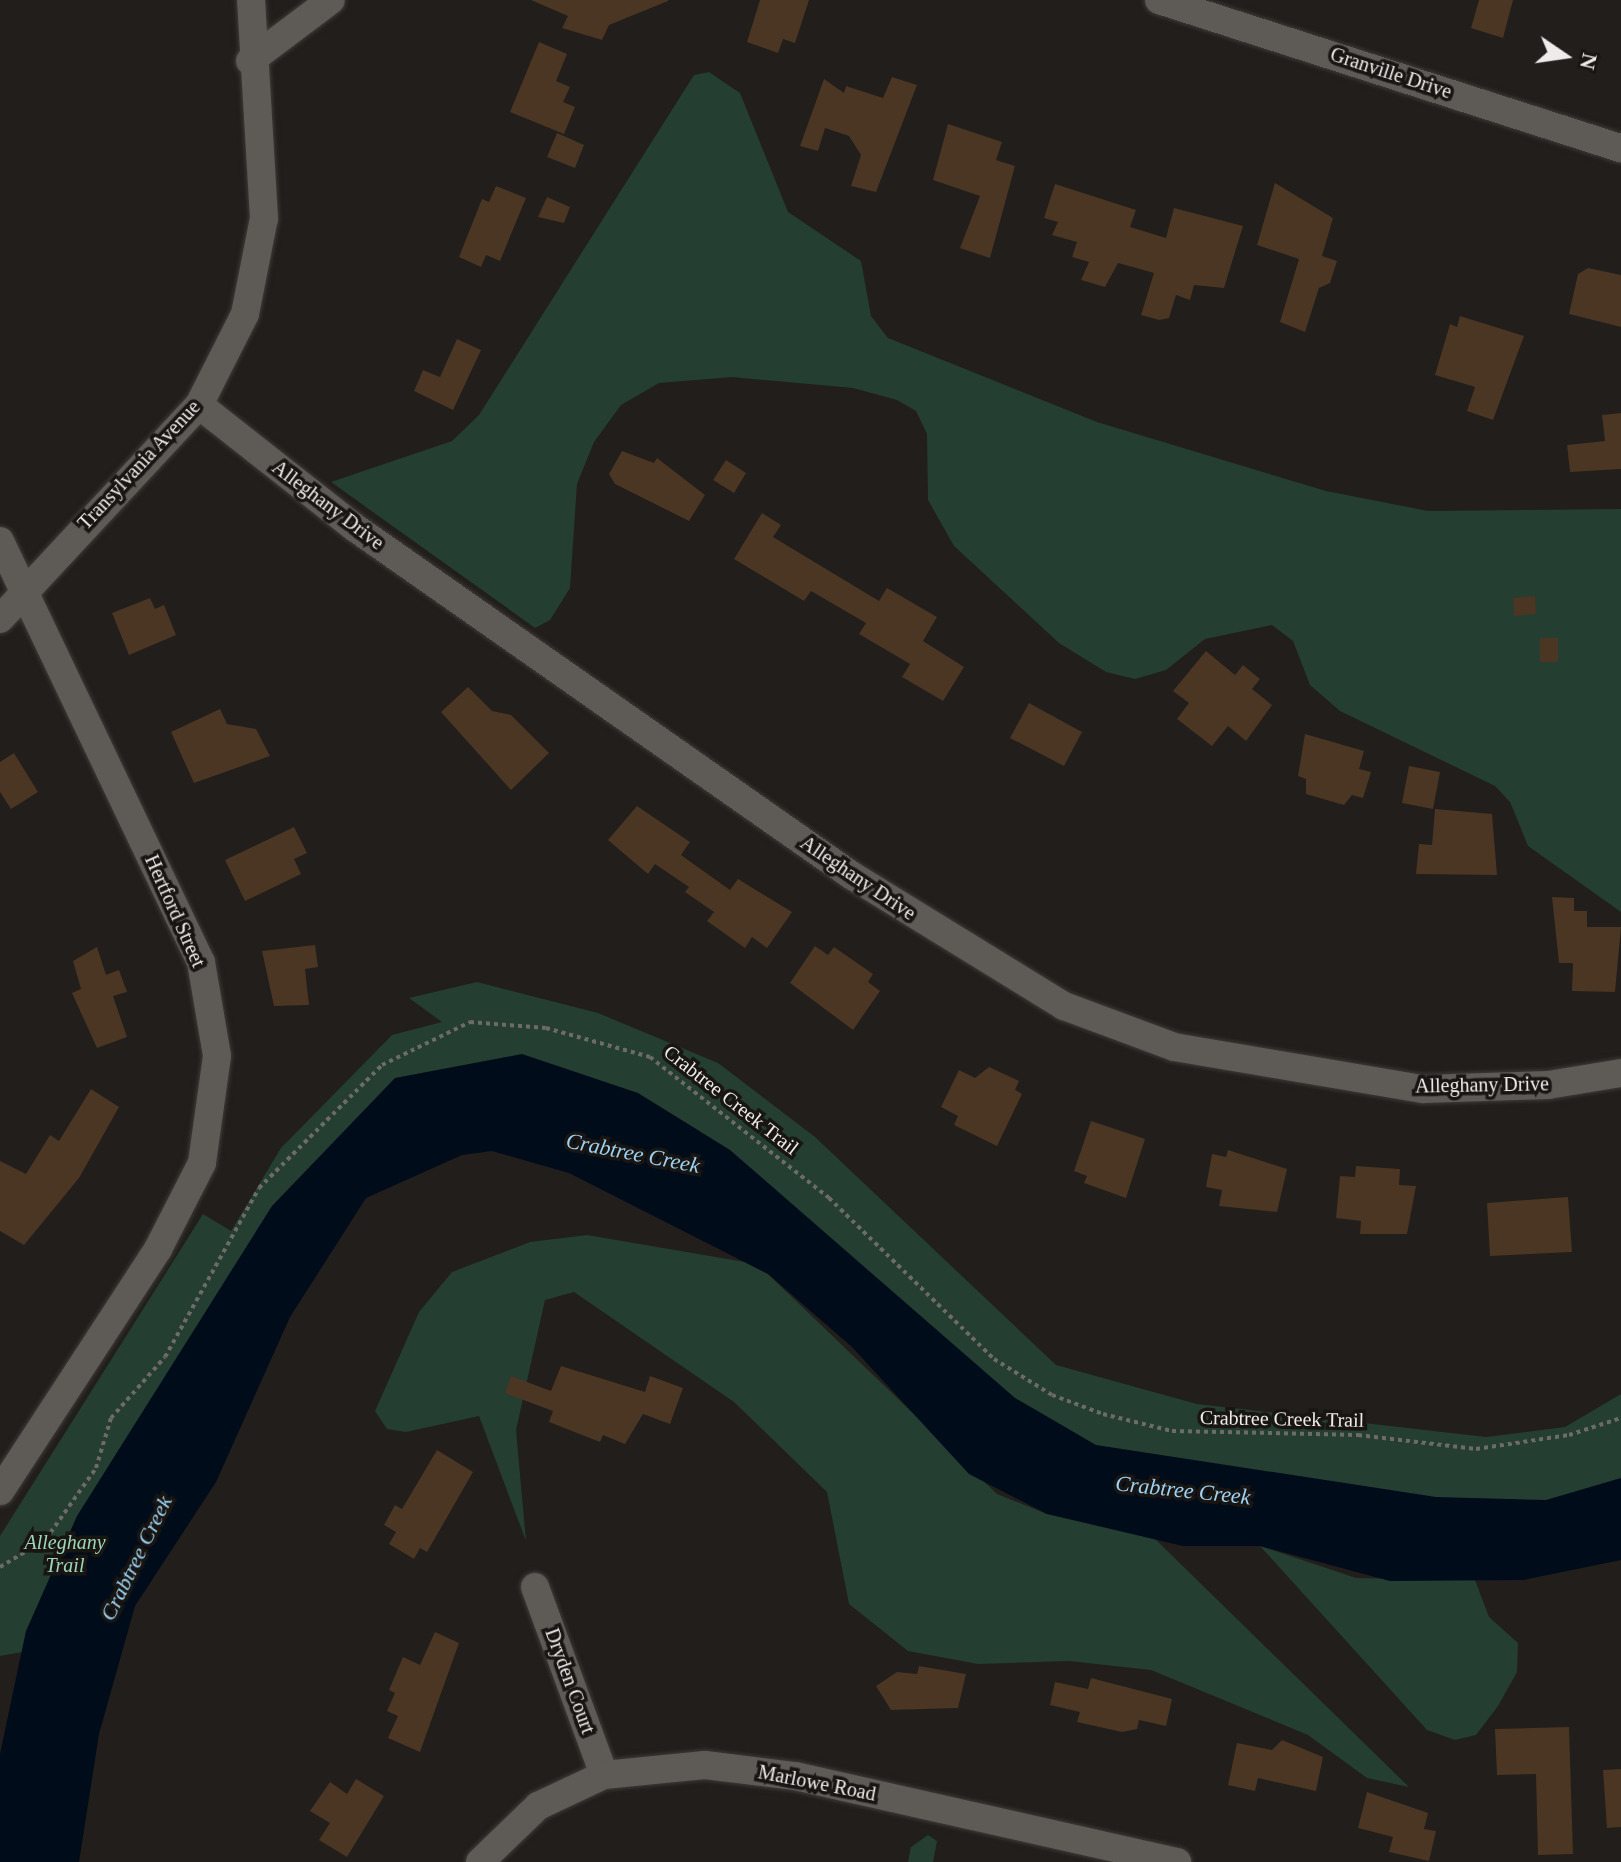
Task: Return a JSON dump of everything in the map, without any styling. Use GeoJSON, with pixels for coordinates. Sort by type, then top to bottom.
{"type":"FeatureCollection","features":[{"type":"Feature","properties":{"kind":"street","name":"Transylvania Avenue"},"geometry":{"type":"LineString","coordinates":[[0,619],[25,587],[199,405],[245,314],[264,218],[250,61],[251,0]]}},
{"type":"Feature","properties":{"kind":"street"},"geometry":{"type":"LineString","coordinates":[[250,61],[331,0]]}},
{"type":"Feature","properties":{"kind":"street","name":"Granville Drive"},"geometry":{"type":"LineString","coordinates":[[1159,0],[1621,148]]}},
{"type":"Feature","properties":{"kind":"street","name":"Alleghany Drive"},"geometry":{"type":"LineString","coordinates":[[199,405],[354,527],[851,875],[1064,1006],[1174,1047],[1423,1089],[1548,1085],[1621,1073]]}},
{"type":"Feature","properties":{"kind":"street","name":"Hertford Street"},"geometry":{"type":"LineString","coordinates":[[0,541],[25,587],[201,962],[217,1056],[202,1163],[158,1249],[0,1491]]}},
{"type":"Feature","properties":{"kind":"street","name":"Dryden Court"},"geometry":{"type":"LineString","coordinates":[[535,1587],[604,1775]]}},
{"type":"Feature","properties":{"kind":"street","name":"Marlowe Road"},"geometry":{"type":"LineString","coordinates":[[480,1862],[538,1806],[604,1775],[705,1765],[795,1776],[1177,1862]]}},
{"type":"Feature","properties":{"kind":"path","name":"Crabtree Creek Trail"},"geometry":{"type":"LineString","coordinates":[[0,1567],[46,1539],[96,1468],[111,1418],[129,1391],[165,1357],[259,1188],[382,1065],[470,1022],[546,1028],[650,1057],[829,1198],[994,1359],[1052,1395],[1103,1414],[1172,1431],[1358,1435],[1476,1449],[1569,1435],[1621,1418]]}},
{"type":"Feature","properties":{"kind":"green space"},"geometry":{"type":"Polygon","coordinates":[[[709,72],[740,93],[788,212],[861,261],[871,316],[888,338],[1097,422],[1326,491],[1428,511],[1621,509],[1621,912],[1528,846],[1510,802],[1495,786],[1340,711],[1310,685],[1293,641],[1272,625],[1205,639],[1166,670],[1135,679],[1106,672],[1059,643],[954,546],[928,500],[927,434],[916,411],[897,400],[853,388],[732,377],[659,383],[621,405],[594,442],[577,484],[570,588],[550,620],[535,628],[331,482],[452,441],[479,415],[694,75],[709,72]]]}},
{"type":"Feature","properties":{"kind":"green space","name":"Alleghany Trail"},"geometry":{"type":"Polygon","coordinates":[[[477,982],[598,1013],[718,1063],[815,1137],[1056,1365],[1197,1404],[1486,1437],[1565,1427],[1621,1394],[1621,1517],[1171,1500],[746,1225],[460,1114],[335,1194],[95,1639],[0,1656],[0,1536],[203,1214],[231,1231],[281,1148],[392,1035],[442,1022],[409,998],[477,982]]]}},
{"type":"Feature","properties":{"kind":"green space"},"geometry":{"type":"Polygon","coordinates":[[[587,1235],[745,1262],[768,1274],[997,1494],[1047,1514],[1150,1534],[1409,1787],[1367,1778],[1308,1735],[1151,1670],[1069,1661],[978,1664],[908,1651],[849,1604],[827,1492],[734,1402],[574,1292],[545,1300],[516,1430],[526,1541],[479,1416],[406,1432],[387,1429],[375,1411],[419,1312],[452,1272],[530,1242],[587,1235]]]}},
{"type":"Feature","properties":{"kind":"green space"},"geometry":{"type":"Polygon","coordinates":[[[1260,1546],[1356,1578],[1475,1580],[1489,1617],[1518,1643],[1517,1672],[1498,1706],[1476,1735],[1455,1740],[1427,1730],[1260,1546]]]}},
{"type":"Feature","properties":{"kind":"green space"},"geometry":{"type":"Polygon","coordinates":[[[928,1835],[937,1841],[933,1862],[908,1862],[911,1847],[928,1835]]]}},
{"type":"Feature","properties":{"kind":"water","name":"Crabtree Creek"},"geometry":{"type":"Polygon","coordinates":[[[522,1054],[638,1093],[730,1150],[1015,1398],[1096,1445],[1436,1497],[1546,1500],[1621,1478],[1621,1560],[1523,1580],[1390,1581],[1260,1546],[1183,1546],[1047,1514],[969,1474],[852,1347],[768,1274],[569,1173],[492,1151],[462,1155],[366,1198],[290,1317],[216,1482],[135,1606],[99,1734],[79,1862],[0,1862],[0,1754],[26,1631],[77,1516],[272,1206],[395,1078],[522,1054]]]}},
{"type":"Feature","properties":{"kind":"building"},"geometry":{"type":"Polygon","coordinates":[[[531,0],[668,1],[609,25],[602,40],[562,28],[568,16],[531,0]]]}},
{"type":"Feature","properties":{"kind":"building"},"geometry":{"type":"Polygon","coordinates":[[[760,0],[809,0],[795,43],[783,39],[778,53],[747,42],[760,0]]]}},
{"type":"Feature","properties":{"kind":"building"},"geometry":{"type":"Polygon","coordinates":[[[1479,0],[1513,0],[1503,38],[1471,28],[1479,0]]]}},
{"type":"Feature","properties":{"kind":"building"},"geometry":{"type":"Polygon","coordinates":[[[539,42],[567,54],[556,81],[570,87],[563,102],[575,107],[564,134],[510,112],[539,42]]]}},
{"type":"Feature","properties":{"kind":"building"},"geometry":{"type":"Polygon","coordinates":[[[892,77],[917,85],[876,192],[851,186],[861,155],[849,136],[825,128],[818,151],[800,146],[824,79],[844,93],[846,86],[883,98],[892,77]]]}},
{"type":"Feature","properties":{"kind":"building"},"geometry":{"type":"Polygon","coordinates":[[[948,124],[1002,142],[996,160],[1015,166],[990,258],[960,248],[980,196],[933,180],[948,124]]]}},
{"type":"Feature","properties":{"kind":"building"},"geometry":{"type":"Polygon","coordinates":[[[557,133],[584,145],[575,168],[547,157],[557,133]]]}},
{"type":"Feature","properties":{"kind":"building"},"geometry":{"type":"Polygon","coordinates":[[[1275,183],[1333,218],[1322,256],[1337,261],[1330,283],[1319,288],[1305,332],[1280,322],[1299,259],[1257,245],[1275,183]]]}},
{"type":"Feature","properties":{"kind":"building"},"geometry":{"type":"Polygon","coordinates":[[[1055,184],[1136,210],[1130,227],[1166,238],[1174,208],[1243,226],[1224,288],[1194,285],[1190,300],[1176,295],[1169,318],[1159,320],[1141,315],[1154,273],[1118,263],[1105,287],[1081,280],[1089,262],[1072,257],[1077,242],[1052,235],[1058,222],[1044,218],[1055,184]]]}},
{"type":"Feature","properties":{"kind":"building"},"geometry":{"type":"Polygon","coordinates":[[[496,186],[526,198],[500,261],[486,255],[481,267],[459,257],[482,199],[489,202],[496,186]]]}},
{"type":"Feature","properties":{"kind":"building"},"geometry":{"type":"Polygon","coordinates":[[[547,197],[570,207],[564,223],[538,217],[547,197]]]}},
{"type":"Feature","properties":{"kind":"building"},"geometry":{"type":"Polygon","coordinates":[[[1588,268],[1621,275],[1621,327],[1569,314],[1578,274],[1588,268]]]}},
{"type":"Feature","properties":{"kind":"building"},"geometry":{"type":"Polygon","coordinates":[[[1460,316],[1524,336],[1493,420],[1467,411],[1475,387],[1435,375],[1450,324],[1457,327],[1460,316]]]}},
{"type":"Feature","properties":{"kind":"building"},"geometry":{"type":"Polygon","coordinates":[[[457,339],[481,350],[453,410],[414,391],[423,370],[440,377],[457,339]]]}},
{"type":"Feature","properties":{"kind":"building"},"geometry":{"type":"Polygon","coordinates":[[[1621,413],[1621,469],[1570,472],[1567,445],[1605,441],[1602,415],[1621,413]]]}},
{"type":"Feature","properties":{"kind":"building"},"geometry":{"type":"Polygon","coordinates":[[[622,451],[654,463],[657,458],[705,495],[689,521],[615,484],[609,474],[622,451]]]}},
{"type":"Feature","properties":{"kind":"building"},"geometry":{"type":"Polygon","coordinates":[[[726,460],[746,473],[734,493],[713,480],[726,460]]]}},
{"type":"Feature","properties":{"kind":"building"},"geometry":{"type":"Polygon","coordinates":[[[762,513],[781,525],[773,537],[879,601],[887,588],[937,617],[923,641],[964,667],[943,701],[902,677],[910,664],[859,634],[866,623],[811,591],[804,601],[734,559],[762,513]]]}},
{"type":"Feature","properties":{"kind":"building"},"geometry":{"type":"Polygon","coordinates":[[[1535,596],[1536,614],[1514,616],[1513,598],[1535,596]]]}},
{"type":"Feature","properties":{"kind":"building"},"geometry":{"type":"Polygon","coordinates":[[[150,598],[155,609],[164,605],[176,635],[129,655],[112,613],[150,598]]]}},
{"type":"Feature","properties":{"kind":"building"},"geometry":{"type":"Polygon","coordinates":[[[1540,638],[1558,638],[1558,662],[1540,662],[1540,638]]]}},
{"type":"Feature","properties":{"kind":"building"},"geometry":{"type":"Polygon","coordinates":[[[1206,651],[1235,675],[1243,665],[1260,679],[1252,689],[1272,705],[1246,741],[1228,726],[1212,746],[1177,719],[1189,703],[1173,691],[1206,651]]]}},
{"type":"Feature","properties":{"kind":"building"},"geometry":{"type":"Polygon","coordinates":[[[468,687],[492,711],[511,715],[549,753],[511,790],[441,712],[468,687]]]}},
{"type":"Feature","properties":{"kind":"building"},"geometry":{"type":"Polygon","coordinates":[[[1029,703],[1082,732],[1064,766],[1010,738],[1029,703]]]}},
{"type":"Feature","properties":{"kind":"building"},"geometry":{"type":"Polygon","coordinates":[[[220,709],[227,724],[256,729],[270,756],[194,783],[171,732],[220,709]]]}},
{"type":"Feature","properties":{"kind":"building"},"geometry":{"type":"Polygon","coordinates":[[[1305,734],[1364,751],[1359,769],[1371,772],[1363,798],[1352,795],[1344,805],[1306,794],[1306,779],[1298,776],[1305,734]]]}},
{"type":"Feature","properties":{"kind":"building"},"geometry":{"type":"Polygon","coordinates":[[[14,753],[38,792],[11,809],[0,792],[0,762],[14,753]]]}},
{"type":"Feature","properties":{"kind":"building"},"geometry":{"type":"Polygon","coordinates":[[[1409,766],[1440,772],[1433,809],[1402,803],[1409,766]]]}},
{"type":"Feature","properties":{"kind":"building"},"geometry":{"type":"Polygon","coordinates":[[[637,806],[690,842],[681,855],[730,890],[738,879],[792,912],[767,948],[752,937],[745,948],[707,921],[714,912],[685,892],[689,887],[655,864],[648,874],[608,840],[637,806]]]}},
{"type":"Feature","properties":{"kind":"building"},"geometry":{"type":"Polygon","coordinates":[[[1435,809],[1492,814],[1497,875],[1416,874],[1419,844],[1432,845],[1435,809]]]}},
{"type":"Feature","properties":{"kind":"building"},"geometry":{"type":"Polygon","coordinates":[[[294,827],[307,853],[294,859],[301,874],[245,901],[225,860],[294,827]]]}},
{"type":"Feature","properties":{"kind":"building"},"geometry":{"type":"Polygon","coordinates":[[[1552,897],[1574,898],[1574,911],[1587,911],[1587,927],[1621,927],[1615,992],[1572,991],[1573,963],[1559,963],[1552,897]]]}},
{"type":"Feature","properties":{"kind":"building"},"geometry":{"type":"Polygon","coordinates":[[[315,945],[318,967],[305,969],[309,1005],[274,1006],[262,951],[315,945]]]}},
{"type":"Feature","properties":{"kind":"building"},"geometry":{"type":"Polygon","coordinates":[[[815,946],[828,955],[834,947],[873,974],[868,982],[880,991],[853,1030],[790,983],[815,946]]]}},
{"type":"Feature","properties":{"kind":"building"},"geometry":{"type":"Polygon","coordinates":[[[97,947],[106,975],[119,970],[127,992],[113,996],[127,1037],[97,1048],[72,993],[81,989],[73,961],[97,947]]]}},
{"type":"Feature","properties":{"kind":"building"},"geometry":{"type":"Polygon","coordinates":[[[989,1067],[1019,1081],[1015,1090],[1022,1094],[997,1146],[954,1125],[958,1116],[941,1107],[959,1070],[975,1078],[989,1067]]]}},
{"type":"Feature","properties":{"kind":"building"},"geometry":{"type":"Polygon","coordinates":[[[91,1089],[119,1107],[79,1178],[24,1245],[0,1231],[0,1161],[26,1174],[50,1135],[59,1141],[91,1089]]]}},
{"type":"Feature","properties":{"kind":"building"},"geometry":{"type":"Polygon","coordinates":[[[1091,1121],[1145,1139],[1126,1198],[1084,1183],[1087,1176],[1074,1171],[1091,1121]]]}},
{"type":"Feature","properties":{"kind":"building"},"geometry":{"type":"Polygon","coordinates":[[[1228,1150],[1287,1169],[1277,1212],[1219,1206],[1222,1190],[1206,1187],[1212,1154],[1226,1157],[1228,1150]]]}},
{"type":"Feature","properties":{"kind":"building"},"geometry":{"type":"Polygon","coordinates":[[[1356,1166],[1400,1169],[1399,1185],[1416,1186],[1407,1234],[1360,1234],[1361,1221],[1336,1218],[1340,1176],[1355,1177],[1356,1166]]]}},
{"type":"Feature","properties":{"kind":"building"},"geometry":{"type":"Polygon","coordinates":[[[1568,1197],[1572,1252],[1490,1256],[1487,1203],[1568,1197]]]}},
{"type":"Feature","properties":{"kind":"building"},"geometry":{"type":"Polygon","coordinates":[[[561,1366],[645,1392],[650,1376],[683,1388],[670,1424],[643,1414],[625,1444],[603,1435],[600,1442],[549,1422],[553,1411],[505,1393],[511,1376],[551,1391],[561,1366]]]}},
{"type":"Feature","properties":{"kind":"building"},"geometry":{"type":"Polygon","coordinates":[[[437,1450],[473,1472],[427,1552],[420,1548],[414,1559],[389,1544],[396,1532],[384,1525],[395,1505],[402,1509],[437,1450]]]}},
{"type":"Feature","properties":{"kind":"building"},"geometry":{"type":"Polygon","coordinates":[[[435,1632],[459,1643],[420,1752],[388,1738],[398,1716],[387,1711],[395,1693],[389,1690],[403,1657],[420,1665],[435,1632]]]}},
{"type":"Feature","properties":{"kind":"building"},"geometry":{"type":"Polygon","coordinates":[[[919,1666],[966,1674],[958,1708],[891,1710],[876,1686],[897,1672],[917,1674],[919,1666]]]}},
{"type":"Feature","properties":{"kind":"building"},"geometry":{"type":"Polygon","coordinates":[[[1091,1678],[1172,1699],[1166,1726],[1139,1720],[1137,1729],[1122,1732],[1077,1722],[1080,1712],[1050,1705],[1055,1682],[1088,1689],[1091,1678]]]}},
{"type":"Feature","properties":{"kind":"building"},"geometry":{"type":"Polygon","coordinates":[[[1569,1727],[1573,1854],[1538,1855],[1536,1774],[1497,1775],[1495,1729],[1569,1727]]]}},
{"type":"Feature","properties":{"kind":"building"},"geometry":{"type":"Polygon","coordinates":[[[1282,1740],[1323,1757],[1316,1791],[1258,1778],[1255,1791],[1228,1785],[1237,1743],[1272,1750],[1282,1740]]]}},
{"type":"Feature","properties":{"kind":"building"},"geometry":{"type":"Polygon","coordinates":[[[1621,1769],[1621,1827],[1607,1828],[1603,1770],[1621,1769]]]}},
{"type":"Feature","properties":{"kind":"building"},"geometry":{"type":"Polygon","coordinates":[[[356,1779],[384,1796],[347,1857],[319,1840],[330,1823],[310,1811],[330,1782],[347,1794],[356,1779]]]}},
{"type":"Feature","properties":{"kind":"building"},"geometry":{"type":"Polygon","coordinates":[[[1367,1792],[1428,1813],[1424,1829],[1436,1831],[1429,1861],[1389,1852],[1393,1837],[1358,1828],[1367,1792]]]}}]}
